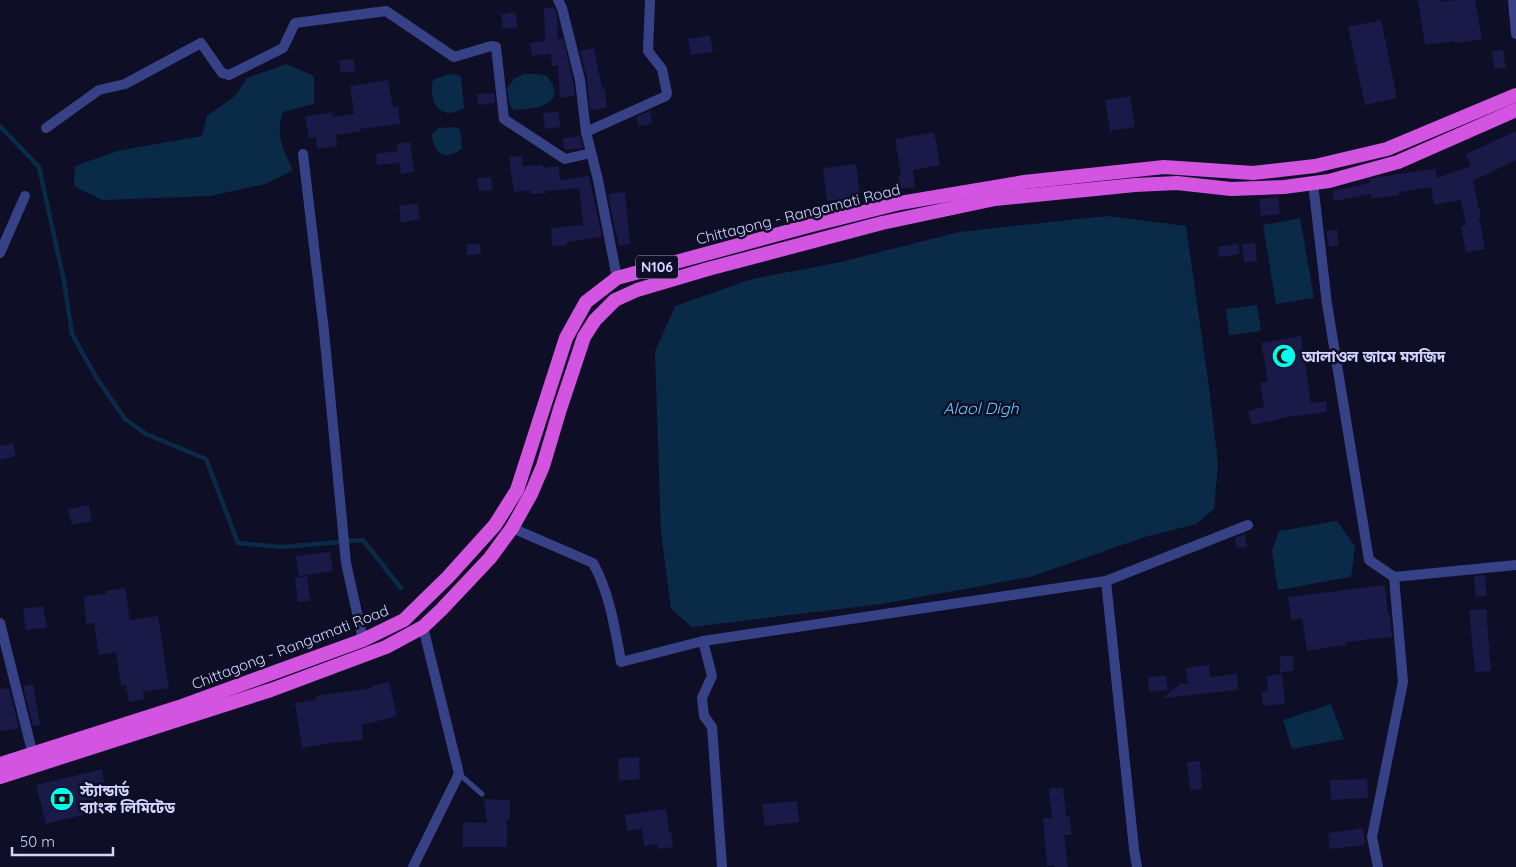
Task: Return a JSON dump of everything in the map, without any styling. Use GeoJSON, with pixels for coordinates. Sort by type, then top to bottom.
{"type":"FeatureCollection","features":[{"type":"Feature","properties":{"kind":"highway","name":"Chittagong - Rangamati Road"},"geometry":{"type":"LineString","coordinates":[[0,764],[179,707],[363,640],[404,620],[448,577],[495,525],[517,490],[566,338],[586,302],[617,278],[900,203],[1024,182],[1164,167],[1252,173],[1315,166],[1388,150],[1516,95]]}},
{"type":"Feature","properties":{"kind":"highway","name":"Chittagong - Rangamati Road"},"geometry":{"type":"LineString","coordinates":[[0,777],[279,687],[386,647],[423,626],[441,610],[490,558],[512,528],[529,500],[542,471],[584,337],[595,320],[615,300],[637,290],[882,222],[995,199],[1135,185],[1177,184],[1232,189],[1284,187],[1329,181],[1398,162],[1516,110]]}},
{"type":"Feature","properties":{"kind":"street"},"geometry":{"type":"LineString","coordinates":[[558,0],[562,8],[580,80],[586,132],[617,278]]}},
{"type":"Feature","properties":{"kind":"street"},"geometry":{"type":"LineString","coordinates":[[586,132],[666,96],[662,69],[648,51],[650,0]]}},
{"type":"Feature","properties":{"kind":"street"},"geometry":{"type":"LineString","coordinates":[[1513,0],[1516,34]]}},
{"type":"Feature","properties":{"kind":"street"},"geometry":{"type":"LineString","coordinates":[[46,128],[99,90],[125,84],[201,43],[222,74],[229,75],[283,48],[295,24],[386,11],[454,57],[491,46],[496,47],[504,119],[565,159],[591,153]]}},
{"type":"Feature","properties":{"kind":"street"},"geometry":{"type":"LineString","coordinates":[[303,154],[324,331],[340,517],[346,563],[363,640]]}},
{"type":"Feature","properties":{"kind":"street"},"geometry":{"type":"LineString","coordinates":[[1313,183],[1327,304],[1369,560],[1394,577],[1516,565]]}},
{"type":"Feature","properties":{"kind":"street"},"geometry":{"type":"LineString","coordinates":[[0,253],[26,196]]}},
{"type":"Feature","properties":{"kind":"street"},"geometry":{"type":"LineString","coordinates":[[512,528],[593,564],[599,574],[613,619],[621,662],[703,641],[1106,581],[1248,525]]}},
{"type":"Feature","properties":{"kind":"street"},"geometry":{"type":"LineString","coordinates":[[1378,867],[1372,837],[1403,682],[1394,577]]}},
{"type":"Feature","properties":{"kind":"street"},"geometry":{"type":"LineString","coordinates":[[1106,581],[1137,867]]}},
{"type":"Feature","properties":{"kind":"street"},"geometry":{"type":"LineString","coordinates":[[0,622],[31,747]]}},
{"type":"Feature","properties":{"kind":"street"},"geometry":{"type":"LineString","coordinates":[[413,867],[459,774],[423,626]]}},
{"type":"Feature","properties":{"kind":"street"},"geometry":{"type":"LineString","coordinates":[[703,641],[712,676],[702,698],[704,716],[712,728],[722,867]]}},
{"type":"Feature","properties":{"kind":"lane"},"geometry":{"type":"LineString","coordinates":[[459,774],[482,794]]}},
{"type":"Feature","properties":{"kind":"water"},"geometry":{"type":"Polygon","coordinates":[[[286,64],[314,76],[314,104],[283,112],[281,120],[281,142],[293,170],[265,184],[210,196],[102,200],[74,186],[75,166],[117,151],[202,136],[207,116],[235,96],[247,78],[286,64]]]}},
{"type":"Feature","properties":{"kind":"water"},"geometry":{"type":"Polygon","coordinates":[[[453,74],[461,76],[464,108],[449,113],[438,108],[432,96],[432,88],[433,80],[453,74]]]}},
{"type":"Feature","properties":{"kind":"water"},"geometry":{"type":"Polygon","coordinates":[[[524,74],[547,76],[553,85],[554,93],[552,99],[540,106],[514,110],[510,106],[507,88],[515,78],[524,74]]]}},
{"type":"Feature","properties":{"kind":"water"},"geometry":{"type":"Polygon","coordinates":[[[452,127],[460,129],[462,148],[451,155],[441,154],[435,147],[432,134],[439,128],[452,127]]]}},
{"type":"Feature","properties":{"kind":"water","name":"Alaol Digh"},"geometry":{"type":"Polygon","coordinates":[[[1107,216],[1186,226],[1218,464],[1214,509],[1196,524],[1145,537],[1030,577],[881,604],[692,627],[671,609],[661,532],[655,352],[675,306],[752,279],[841,262],[959,232],[1107,216]]]}},
{"type":"Feature","properties":{"kind":"water"},"geometry":{"type":"Polygon","coordinates":[[[1300,218],[1314,298],[1276,304],[1263,225],[1300,218]]]}},
{"type":"Feature","properties":{"kind":"water"},"geometry":{"type":"Polygon","coordinates":[[[1257,305],[1261,331],[1229,335],[1226,309],[1257,305]]]}},
{"type":"Feature","properties":{"kind":"water"},"geometry":{"type":"Polygon","coordinates":[[[1337,521],[1355,546],[1351,577],[1278,590],[1272,551],[1279,531],[1337,521]]]}},
{"type":"Feature","properties":{"kind":"water"},"geometry":{"type":"Polygon","coordinates":[[[1331,704],[1344,739],[1292,749],[1283,720],[1331,704]]]}},
{"type":"Feature","properties":{"kind":"building"},"geometry":{"type":"Polygon","coordinates":[[[1418,0],[1441,0],[1441,2],[1475,0],[1482,39],[1425,45],[1418,0]]]}},
{"type":"Feature","properties":{"kind":"building"},"geometry":{"type":"Polygon","coordinates":[[[554,7],[557,15],[558,39],[563,38],[575,96],[560,98],[558,65],[552,66],[551,54],[532,56],[530,43],[545,41],[544,8],[554,7]]]}},
{"type":"Feature","properties":{"kind":"building"},"geometry":{"type":"Polygon","coordinates":[[[515,12],[518,27],[503,29],[501,14],[515,12]]]}},
{"type":"Feature","properties":{"kind":"building"},"geometry":{"type":"Polygon","coordinates":[[[1381,20],[1397,98],[1365,105],[1348,27],[1381,20]]]}},
{"type":"Feature","properties":{"kind":"building"},"geometry":{"type":"Polygon","coordinates":[[[710,35],[713,52],[691,55],[688,39],[710,35]]]}},
{"type":"Feature","properties":{"kind":"building"},"geometry":{"type":"Polygon","coordinates":[[[594,48],[602,89],[605,88],[607,108],[590,110],[587,78],[580,51],[594,48]]]}},
{"type":"Feature","properties":{"kind":"building"},"geometry":{"type":"Polygon","coordinates":[[[1503,50],[1506,68],[1494,69],[1492,51],[1503,50]]]}},
{"type":"Feature","properties":{"kind":"building"},"geometry":{"type":"Polygon","coordinates":[[[354,59],[355,71],[341,73],[339,60],[354,59]]]}},
{"type":"Feature","properties":{"kind":"building"},"geometry":{"type":"Polygon","coordinates":[[[388,80],[393,107],[398,106],[400,124],[360,129],[360,131],[336,135],[337,146],[317,149],[316,137],[309,138],[305,117],[332,112],[333,117],[354,114],[350,86],[388,80]]]}},
{"type":"Feature","properties":{"kind":"building"},"geometry":{"type":"Polygon","coordinates":[[[494,93],[495,103],[478,105],[477,94],[494,93]]]}},
{"type":"Feature","properties":{"kind":"building"},"geometry":{"type":"Polygon","coordinates":[[[1130,96],[1135,127],[1110,131],[1105,100],[1130,96]]]}},
{"type":"Feature","properties":{"kind":"building"},"geometry":{"type":"Polygon","coordinates":[[[650,111],[652,124],[638,126],[636,117],[650,111]]]}},
{"type":"Feature","properties":{"kind":"building"},"geometry":{"type":"Polygon","coordinates":[[[559,112],[560,127],[545,129],[543,113],[559,112]]]}},
{"type":"Feature","properties":{"kind":"building"},"geometry":{"type":"Polygon","coordinates":[[[1516,131],[1516,160],[1473,181],[1481,217],[1479,218],[1485,249],[1466,252],[1461,226],[1466,225],[1461,200],[1434,205],[1431,187],[1372,199],[1371,194],[1334,201],[1332,191],[1370,183],[1369,179],[1435,169],[1437,178],[1471,166],[1466,154],[1516,131]]]}},
{"type":"Feature","properties":{"kind":"building"},"geometry":{"type":"Polygon","coordinates":[[[934,132],[940,165],[913,170],[915,187],[900,189],[898,176],[901,175],[895,139],[934,132]]]}},
{"type":"Feature","properties":{"kind":"building"},"geometry":{"type":"Polygon","coordinates":[[[580,136],[583,148],[564,150],[563,138],[580,136]]]}},
{"type":"Feature","properties":{"kind":"building"},"geometry":{"type":"Polygon","coordinates":[[[410,142],[414,172],[401,174],[399,163],[377,165],[376,154],[398,151],[397,144],[410,142]]]}},
{"type":"Feature","properties":{"kind":"building"},"geometry":{"type":"Polygon","coordinates":[[[522,156],[523,166],[543,165],[543,168],[559,166],[560,180],[589,176],[602,237],[567,242],[567,245],[552,246],[551,228],[583,225],[579,188],[531,194],[530,190],[514,192],[509,157],[522,156]]]}},
{"type":"Feature","properties":{"kind":"building"},"geometry":{"type":"Polygon","coordinates":[[[856,164],[860,197],[827,201],[823,168],[856,164]]]}},
{"type":"Feature","properties":{"kind":"building"},"geometry":{"type":"Polygon","coordinates":[[[491,177],[492,190],[479,191],[477,178],[491,177]]]}},
{"type":"Feature","properties":{"kind":"building"},"geometry":{"type":"Polygon","coordinates":[[[625,192],[630,244],[619,246],[608,194],[625,192]]]}},
{"type":"Feature","properties":{"kind":"building"},"geometry":{"type":"Polygon","coordinates":[[[1278,197],[1280,214],[1261,216],[1259,199],[1278,197]]]}},
{"type":"Feature","properties":{"kind":"building"},"geometry":{"type":"Polygon","coordinates":[[[417,203],[420,219],[401,223],[399,206],[417,203]]]}},
{"type":"Feature","properties":{"kind":"building"},"geometry":{"type":"Polygon","coordinates":[[[1337,229],[1339,245],[1329,247],[1326,231],[1337,229]]]}},
{"type":"Feature","properties":{"kind":"building"},"geometry":{"type":"Polygon","coordinates":[[[1255,243],[1257,261],[1244,262],[1242,244],[1255,243]]]}},
{"type":"Feature","properties":{"kind":"building"},"geometry":{"type":"Polygon","coordinates":[[[467,244],[480,244],[481,254],[467,255],[467,244]]]}},
{"type":"Feature","properties":{"kind":"building"},"geometry":{"type":"Polygon","coordinates":[[[1238,244],[1240,254],[1219,257],[1218,247],[1238,244]]]}},
{"type":"Feature","properties":{"kind":"building"},"geometry":{"type":"Polygon","coordinates":[[[1301,336],[1311,403],[1326,401],[1327,412],[1287,417],[1252,425],[1248,411],[1264,407],[1260,383],[1268,382],[1261,343],[1301,336]]]}},
{"type":"Feature","properties":{"kind":"building"},"geometry":{"type":"Polygon","coordinates":[[[13,443],[16,456],[0,460],[0,446],[13,443]]]}},
{"type":"Feature","properties":{"kind":"building"},"geometry":{"type":"Polygon","coordinates":[[[89,505],[92,521],[72,525],[68,509],[89,505]]]}},
{"type":"Feature","properties":{"kind":"building"},"geometry":{"type":"Polygon","coordinates":[[[1245,534],[1247,547],[1236,548],[1235,538],[1245,534]]]}},
{"type":"Feature","properties":{"kind":"building"},"geometry":{"type":"Polygon","coordinates":[[[330,552],[333,571],[299,576],[296,556],[330,552]]]}},
{"type":"Feature","properties":{"kind":"building"},"geometry":{"type":"Polygon","coordinates":[[[1485,575],[1487,596],[1476,597],[1474,576],[1485,575]]]}},
{"type":"Feature","properties":{"kind":"building"},"geometry":{"type":"Polygon","coordinates":[[[307,576],[310,601],[298,602],[295,578],[307,576]]]}},
{"type":"Feature","properties":{"kind":"building"},"geometry":{"type":"Polygon","coordinates":[[[1385,585],[1392,637],[1346,642],[1346,645],[1307,651],[1302,619],[1291,620],[1288,597],[1385,585]]]}},
{"type":"Feature","properties":{"kind":"building"},"geometry":{"type":"Polygon","coordinates":[[[125,588],[130,620],[158,616],[169,688],[143,692],[144,699],[129,702],[126,685],[121,686],[116,652],[99,655],[94,623],[86,624],[84,596],[106,594],[106,591],[125,588]]]}},
{"type":"Feature","properties":{"kind":"building"},"geometry":{"type":"Polygon","coordinates":[[[43,606],[47,627],[26,630],[23,609],[43,606]]]}},
{"type":"Feature","properties":{"kind":"building"},"geometry":{"type":"Polygon","coordinates":[[[1486,609],[1491,671],[1475,672],[1469,610],[1486,609]]]}},
{"type":"Feature","properties":{"kind":"building"},"geometry":{"type":"Polygon","coordinates":[[[1280,656],[1293,656],[1294,671],[1280,672],[1280,656]]]}},
{"type":"Feature","properties":{"kind":"building"},"geometry":{"type":"Polygon","coordinates":[[[1209,665],[1210,677],[1237,674],[1238,690],[1163,698],[1180,684],[1188,684],[1186,668],[1209,665]]]}},
{"type":"Feature","properties":{"kind":"building"},"geometry":{"type":"Polygon","coordinates":[[[1282,674],[1285,704],[1263,706],[1261,692],[1268,691],[1267,676],[1282,674]]]}},
{"type":"Feature","properties":{"kind":"building"},"geometry":{"type":"Polygon","coordinates":[[[1166,676],[1168,690],[1149,692],[1148,677],[1166,676]]]}},
{"type":"Feature","properties":{"kind":"building"},"geometry":{"type":"Polygon","coordinates":[[[389,682],[397,716],[362,725],[363,740],[302,748],[295,703],[317,700],[316,696],[372,688],[372,686],[389,682]]]}},
{"type":"Feature","properties":{"kind":"building"},"geometry":{"type":"Polygon","coordinates":[[[33,684],[40,725],[33,726],[23,686],[33,684]]]}},
{"type":"Feature","properties":{"kind":"building"},"geometry":{"type":"Polygon","coordinates":[[[9,688],[19,728],[0,731],[0,689],[9,688]]]}},
{"type":"Feature","properties":{"kind":"building"},"geometry":{"type":"Polygon","coordinates":[[[639,757],[640,779],[619,781],[618,758],[639,757]]]}},
{"type":"Feature","properties":{"kind":"building"},"geometry":{"type":"Polygon","coordinates":[[[1200,761],[1202,789],[1190,790],[1187,762],[1200,761]]]}},
{"type":"Feature","properties":{"kind":"building","name":"স্ট্যান্ডার্ড ব্যাংক লিমিটেড"},"geometry":{"type":"Polygon","coordinates":[[[102,769],[104,783],[92,785],[94,799],[84,801],[87,814],[46,824],[36,785],[102,769]]]}},
{"type":"Feature","properties":{"kind":"building"},"geometry":{"type":"Polygon","coordinates":[[[1367,779],[1368,798],[1331,800],[1330,780],[1367,779]]]}},
{"type":"Feature","properties":{"kind":"building"},"geometry":{"type":"Polygon","coordinates":[[[1063,787],[1066,816],[1070,816],[1071,835],[1064,835],[1068,867],[1047,866],[1043,818],[1052,818],[1049,789],[1063,787]]]}},
{"type":"Feature","properties":{"kind":"building"},"geometry":{"type":"Polygon","coordinates":[[[484,799],[510,800],[510,819],[507,819],[507,847],[463,847],[463,822],[487,823],[484,799]]]}},
{"type":"Feature","properties":{"kind":"building"},"geometry":{"type":"Polygon","coordinates":[[[797,801],[799,822],[765,826],[762,804],[797,801]]]}},
{"type":"Feature","properties":{"kind":"building"},"geometry":{"type":"Polygon","coordinates":[[[666,809],[673,847],[658,849],[657,844],[644,846],[642,829],[627,831],[625,815],[666,809]]]}},
{"type":"Feature","properties":{"kind":"building"},"geometry":{"type":"Polygon","coordinates":[[[1363,828],[1365,845],[1330,849],[1328,833],[1363,828]]]}},
{"type":"Feature","properties":{"kind":"waterway"},"geometry":{"type":"LineString","coordinates":[[0,126],[39,167],[64,281],[72,334],[96,377],[125,419],[146,434],[206,459],[238,543],[282,547],[363,540],[401,588]]}},
{"type":"Feature","properties":{"kind":"place","name":"আলাওল জামে মসজিদ"},"geometry":{"type":"Point","coordinates":[1284,356]}},
{"type":"Feature","properties":{"kind":"place","name":"স্ট্যান্ডার্ড ব্যাংক লিমিটেড"},"geometry":{"type":"Point","coordinates":[62,799]}}]}
